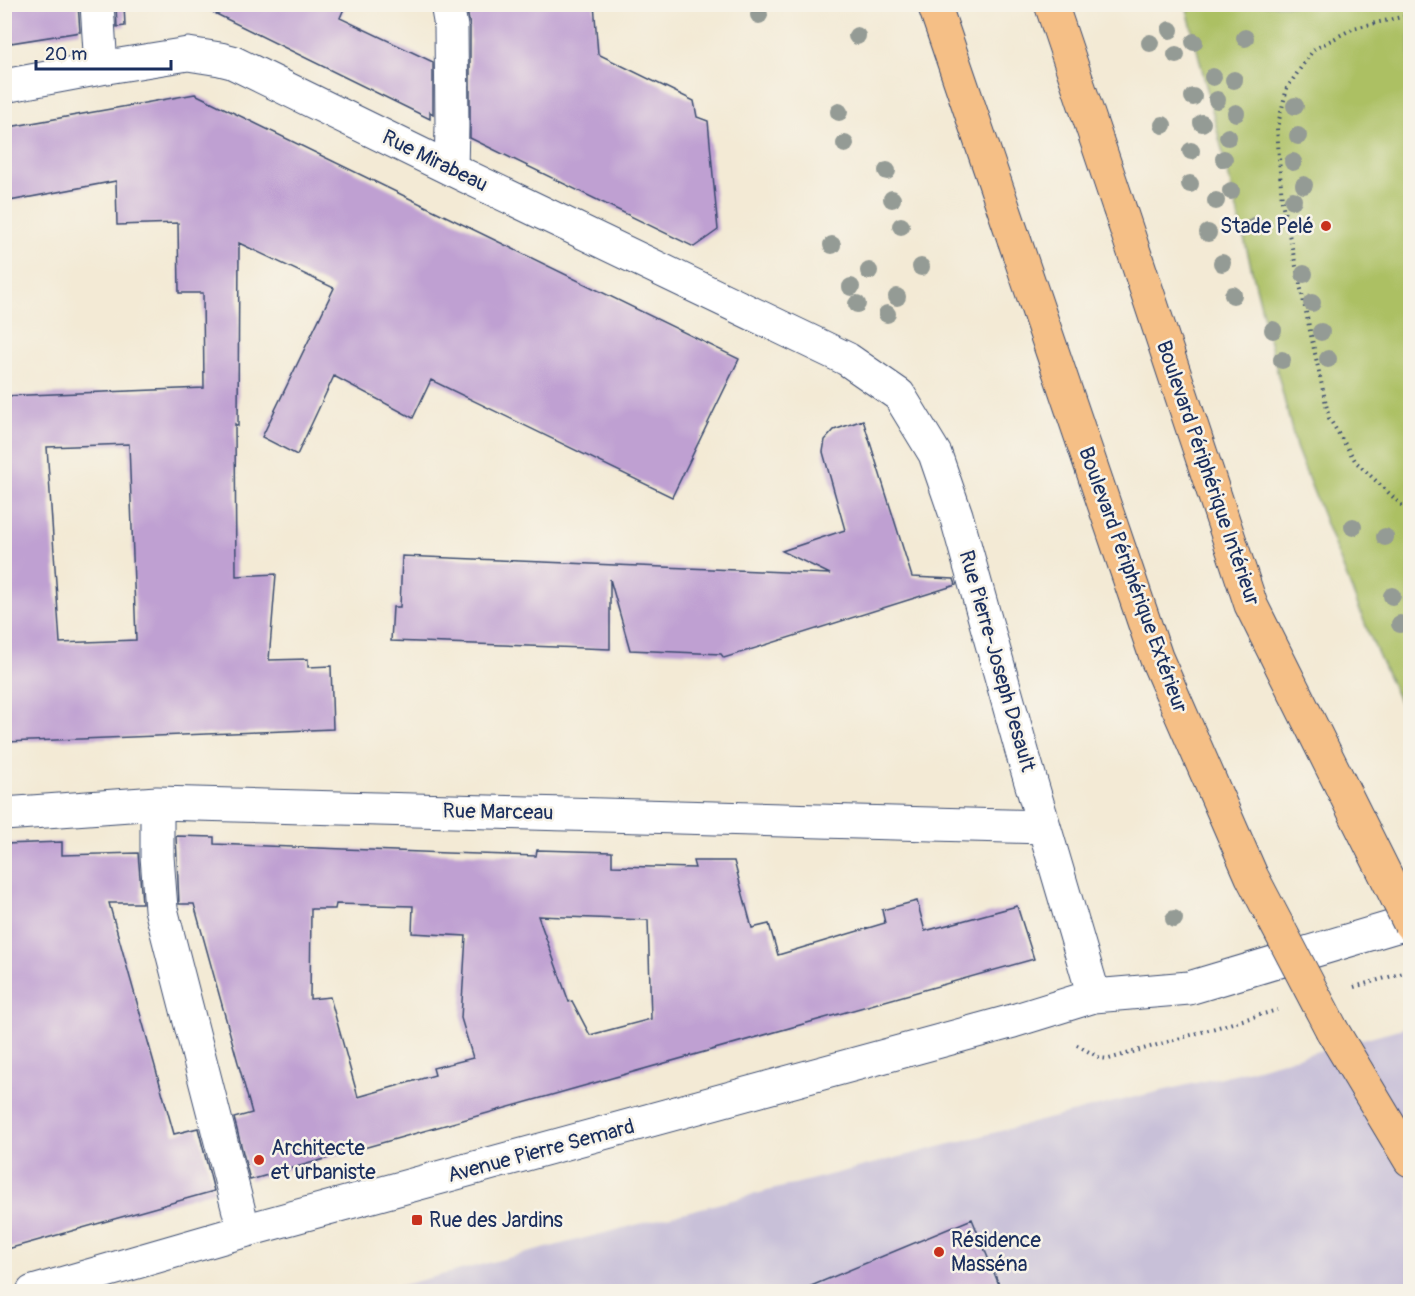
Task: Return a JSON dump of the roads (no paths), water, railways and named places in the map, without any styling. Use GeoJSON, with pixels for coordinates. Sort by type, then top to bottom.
{"type":"FeatureCollection","features":[{"type":"Feature","properties":{"kind":"highway","name":"Boulevard Périphérique Extérieur"},"geometry":{"type":"LineString","coordinates":[[934,4],[1156,657],[1252,877],[1332,1030],[1410,1160]]}},
{"type":"Feature","properties":{"kind":"highway","name":"Boulevard Périphérique Intérieur"},"geometry":{"type":"LineString","coordinates":[[1051,4],[1251,605],[1410,923]]}},
{"type":"Feature","properties":{"kind":"street"},"geometry":{"type":"LineString","coordinates":[[98,4],[101,68]]}},
{"type":"Feature","properties":{"kind":"street"},"geometry":{"type":"LineString","coordinates":[[447,4],[452,27],[451,170]]}},
{"type":"Feature","properties":{"kind":"street","name":"Rue Mirabeau"},"geometry":{"type":"LineString","coordinates":[[4,86],[188,54],[220,58],[847,359]]}},
{"type":"Feature","properties":{"kind":"street","name":"Rue Pierre-Joseph Desault"},"geometry":{"type":"LineString","coordinates":[[847,359],[898,395],[935,454],[956,515],[1094,996]]}},
{"type":"Feature","properties":{"kind":"street"},"geometry":{"type":"LineString","coordinates":[[157,803],[157,856],[161,909],[244,1232]]}},
{"type":"Feature","properties":{"kind":"street","name":"Rue Marceau"},"geometry":{"type":"LineString","coordinates":[[4,814],[157,803],[1044,827]]}},
{"type":"Feature","properties":{"kind":"street","name":"Avenue Pierre Semard"},"geometry":{"type":"LineString","coordinates":[[33,1292],[1094,996],[1189,988],[1410,923]]}},
{"type":"Feature","properties":{"kind":"place","name":"Stade Pelé"},"geometry":{"type":"Point","coordinates":[1326,226]}},
{"type":"Feature","properties":{"kind":"place","name":"Architecte et urbaniste"},"geometry":{"type":"Point","coordinates":[259,1160]}},
{"type":"Feature","properties":{"kind":"place","name":"Rue des Jardins"},"geometry":{"type":"Point","coordinates":[417,1220]}},
{"type":"Feature","properties":{"kind":"place","name":"Résidence Masséna"},"geometry":{"type":"Point","coordinates":[939,1252]}}]}
